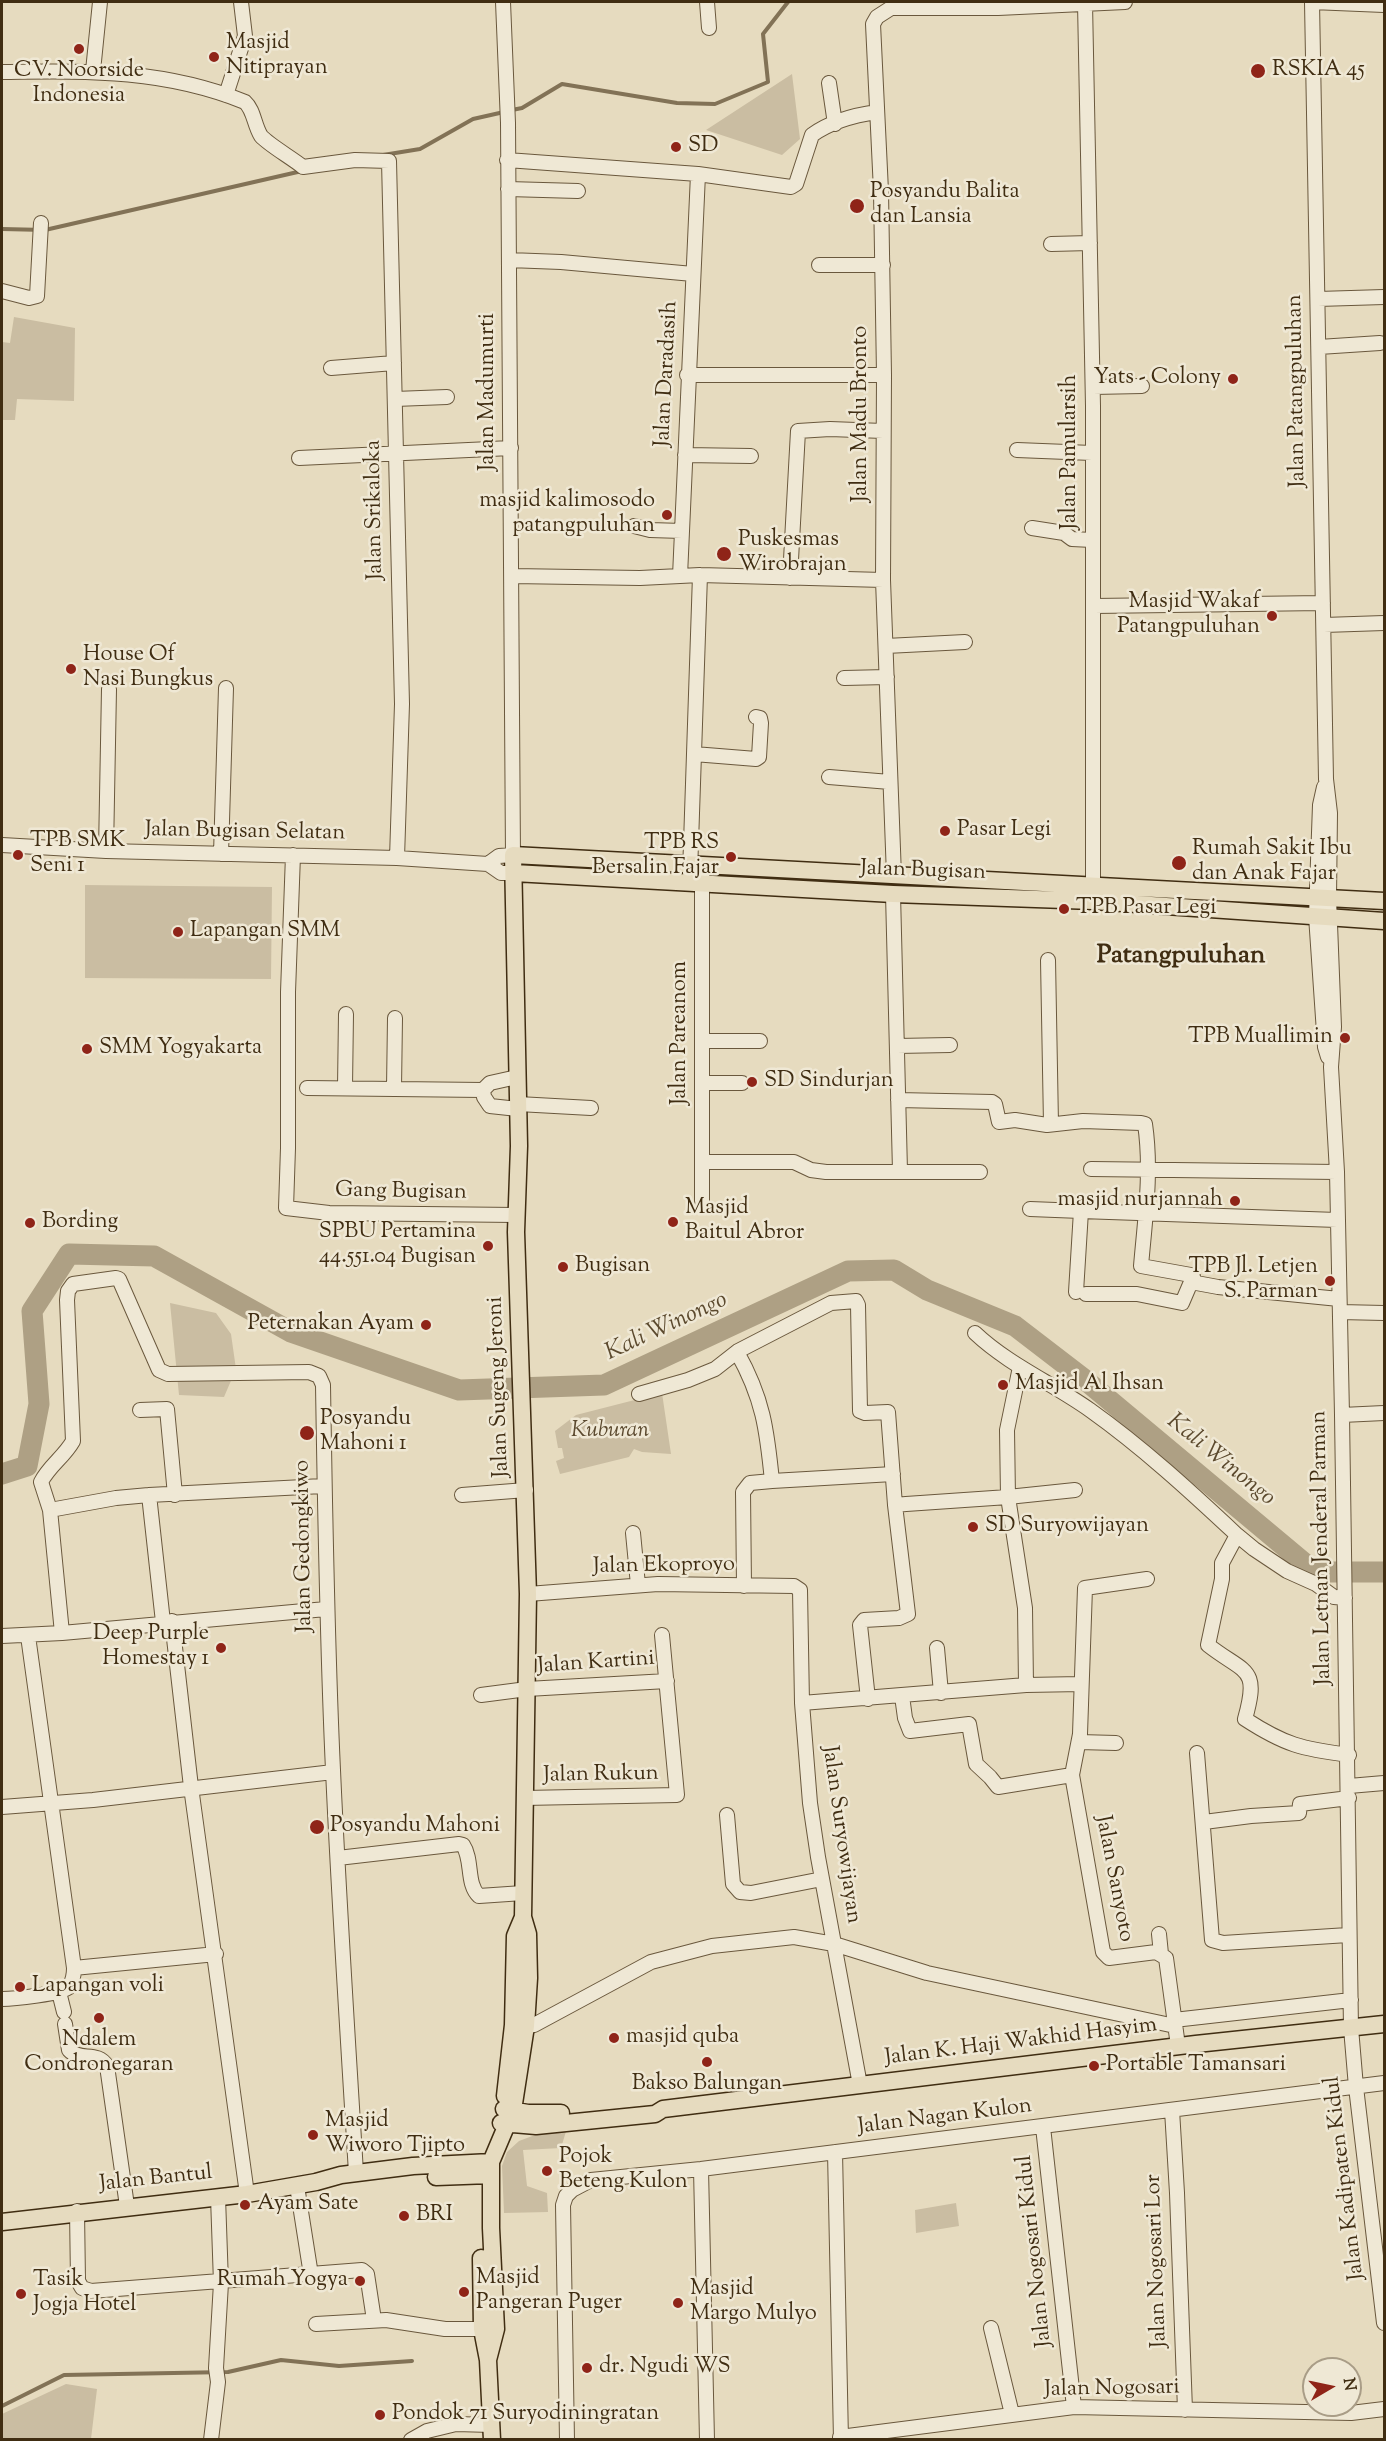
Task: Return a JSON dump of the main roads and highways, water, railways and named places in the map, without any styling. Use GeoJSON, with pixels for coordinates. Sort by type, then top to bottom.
{"type":"FeatureCollection","features":[{"type":"Feature","properties":{"kind":"main road","name":"Jalan Bugisan"},"geometry":{"type":"LineString","coordinates":[[513,855],[894,876],[1384,921]]}},
{"type":"Feature","properties":{"kind":"main road","name":"Jalan Sugeng Jeroni"},"geometry":{"type":"LineString","coordinates":[[507,2116],[526,2026],[529,1945],[523,1917],[528,1594],[516,1215],[518,1077],[513,855]]}},
{"type":"Feature","properties":{"kind":"main road","name":"Jalan Bugisan"},"geometry":{"type":"LineString","coordinates":[[513,873],[893,894],[1323,897],[1384,901]]}},
{"type":"Feature","properties":{"kind":"main road"},"geometry":{"type":"LineString","coordinates":[[893,894],[894,876]]}},
{"type":"Feature","properties":{"kind":"main road","name":"Jalan Sugeng Jeroni"},"geometry":{"type":"LineString","coordinates":[[507,2116],[513,2025],[515,1936],[523,1917]]}},
{"type":"Feature","properties":{"kind":"main road","name":"Jalan K. Haji Wakhid Hasyim"},"geometry":{"type":"LineString","coordinates":[[507,2116],[654,2105],[663,2109],[1178,2046],[1384,2024]]}},
{"type":"Feature","properties":{"kind":"main road"},"geometry":{"type":"LineString","coordinates":[[492,2432],[488,2360],[482,2329],[486,2169],[507,2116]]}},
{"type":"Feature","properties":{"kind":"main road","name":"Jalan Bantul"},"geometry":{"type":"LineString","coordinates":[[2,2222],[77,2211],[248,2194],[356,2173],[413,2166],[486,2169]]}},
{"type":"Feature","properties":{"kind":"main road"},"geometry":{"type":"LineString","coordinates":[[486,2169],[496,2329],[488,2360]]}},
{"type":"Feature","properties":{"kind":"main road","name":"Jalan Bantul"},"geometry":{"type":"LineString","coordinates":[[316,2182],[341,2184],[486,2169]]}},
{"type":"Feature","properties":{"kind":"waterway"},"geometry":{"type":"LineString","coordinates":[[512,110],[522,108],[562,84],[677,103],[715,104],[768,82],[763,34],[788,2]]}},
{"type":"Feature","properties":{"kind":"waterway"},"geometry":{"type":"LineString","coordinates":[[383,155],[420,149],[473,119],[504,112]]}},
{"type":"Feature","properties":{"kind":"waterway"},"geometry":{"type":"LineString","coordinates":[[2,229],[45,230],[302,171]]}},
{"type":"Feature","properties":{"kind":"waterway","name":"Kali Winongo"},"geometry":{"type":"LineString","coordinates":[[2,1474],[27,1466],[39,1404],[32,1311],[69,1254],[154,1256],[291,1332],[459,1390],[604,1385],[848,1271],[894,1270],[927,1290],[1015,1326],[1084,1379],[1315,1572],[1384,1572]]}},
{"type":"Feature","properties":{"kind":"waterway"},"geometry":{"type":"LineString","coordinates":[[2,2406],[64,2375],[228,2372],[281,2360],[339,2366],[412,2361]]}},
{"type":"Feature","properties":{"kind":"place","name":"CV. Noorside Indonesia"},"geometry":{"type":"Point","coordinates":[79,49]}},
{"type":"Feature","properties":{"kind":"place","name":"Masjid Nitiprayan"},"geometry":{"type":"Point","coordinates":[214,57]}},
{"type":"Feature","properties":{"kind":"place","name":"RSKIA 45"},"geometry":{"type":"Point","coordinates":[1258,71]}},
{"type":"Feature","properties":{"kind":"place","name":"SD"},"geometry":{"type":"Point","coordinates":[676,147]}},
{"type":"Feature","properties":{"kind":"place","name":"Posyandu Balita dan Lansia"},"geometry":{"type":"Point","coordinates":[857,206]}},
{"type":"Feature","properties":{"kind":"place","name":"Yats - Colony"},"geometry":{"type":"Point","coordinates":[1233,379]}},
{"type":"Feature","properties":{"kind":"place","name":"masjid kalimosodo patangpuluhan"},"geometry":{"type":"Point","coordinates":[667,515]}},
{"type":"Feature","properties":{"kind":"place","name":"Puskesmas Wirobrajan"},"geometry":{"type":"Point","coordinates":[724,554]}},
{"type":"Feature","properties":{"kind":"place","name":"Masjid Wakaf Patangpuluhan"},"geometry":{"type":"Point","coordinates":[1272,616]}},
{"type":"Feature","properties":{"kind":"place","name":"House Of Nasi Bungkus"},"geometry":{"type":"Point","coordinates":[71,669]}},
{"type":"Feature","properties":{"kind":"place","name":"Pasar Legi"},"geometry":{"type":"Point","coordinates":[945,831]}},
{"type":"Feature","properties":{"kind":"place","name":"TPB SMK Seni 1"},"geometry":{"type":"Point","coordinates":[18,855]}},
{"type":"Feature","properties":{"kind":"place","name":"TPB RS Bersalin Fajar"},"geometry":{"type":"Point","coordinates":[731,857]}},
{"type":"Feature","properties":{"kind":"place","name":"Rumah Sakit Ibu dan Anak Fajar"},"geometry":{"type":"Point","coordinates":[1179,863]}},
{"type":"Feature","properties":{"kind":"place","name":"TPB Pasar Legi"},"geometry":{"type":"Point","coordinates":[1064,909]}},
{"type":"Feature","properties":{"kind":"place","name":"Lapangan SMM"},"geometry":{"type":"Point","coordinates":[178,932]}},
{"type":"Feature","properties":{"kind":"place","name":"TPB Muallimin"},"geometry":{"type":"Point","coordinates":[1345,1038]}},
{"type":"Feature","properties":{"kind":"place","name":"SMM Yogyakarta"},"geometry":{"type":"Point","coordinates":[87,1049]}},
{"type":"Feature","properties":{"kind":"place","name":"SD Sindurjan"},"geometry":{"type":"Point","coordinates":[752,1082]}},
{"type":"Feature","properties":{"kind":"place","name":"masjid nurjannah"},"geometry":{"type":"Point","coordinates":[1235,1201]}},
{"type":"Feature","properties":{"kind":"place","name":"Masjid Baitul Abror"},"geometry":{"type":"Point","coordinates":[673,1222]}},
{"type":"Feature","properties":{"kind":"place","name":"Bording"},"geometry":{"type":"Point","coordinates":[30,1223]}},
{"type":"Feature","properties":{"kind":"place","name":"SPBU Pertamina 44.551.04 Bugisan"},"geometry":{"type":"Point","coordinates":[488,1246]}},
{"type":"Feature","properties":{"kind":"place","name":"Bugisan"},"geometry":{"type":"Point","coordinates":[563,1267]}},
{"type":"Feature","properties":{"kind":"place","name":"TPB Jl. Letjen S. Parman"},"geometry":{"type":"Point","coordinates":[1330,1281]}},
{"type":"Feature","properties":{"kind":"place","name":"Peternakan Ayam"},"geometry":{"type":"Point","coordinates":[426,1325]}},
{"type":"Feature","properties":{"kind":"place","name":"Masjid Al Ihsan"},"geometry":{"type":"Point","coordinates":[1003,1385]}},
{"type":"Feature","properties":{"kind":"place","name":"Posyandu Mahoni 1"},"geometry":{"type":"Point","coordinates":[307,1433]}},
{"type":"Feature","properties":{"kind":"place","name":"SD Suryowijayan"},"geometry":{"type":"Point","coordinates":[973,1527]}},
{"type":"Feature","properties":{"kind":"place","name":"Deep Purple Homestay 1"},"geometry":{"type":"Point","coordinates":[221,1648]}},
{"type":"Feature","properties":{"kind":"place","name":"Posyandu Mahoni"},"geometry":{"type":"Point","coordinates":[317,1827]}},
{"type":"Feature","properties":{"kind":"place","name":"Lapangan voli"},"geometry":{"type":"Point","coordinates":[20,1987]}},
{"type":"Feature","properties":{"kind":"place","name":"Ndalem Condronegaran"},"geometry":{"type":"Point","coordinates":[99,2018]}},
{"type":"Feature","properties":{"kind":"place","name":"masjid quba"},"geometry":{"type":"Point","coordinates":[614,2038]}},
{"type":"Feature","properties":{"kind":"place","name":"Bakso Balungan"},"geometry":{"type":"Point","coordinates":[707,2062]}},
{"type":"Feature","properties":{"kind":"place","name":"Portable Tamansari"},"geometry":{"type":"Point","coordinates":[1094,2066]}},
{"type":"Feature","properties":{"kind":"place","name":"Masjid Wiworo Tjipto"},"geometry":{"type":"Point","coordinates":[313,2135]}},
{"type":"Feature","properties":{"kind":"place","name":"Pojok Beteng Kulon"},"geometry":{"type":"Point","coordinates":[547,2171]}},
{"type":"Feature","properties":{"kind":"place","name":"Ayam Sate"},"geometry":{"type":"Point","coordinates":[245,2205]}},
{"type":"Feature","properties":{"kind":"place","name":"BRI"},"geometry":{"type":"Point","coordinates":[404,2216]}},
{"type":"Feature","properties":{"kind":"place","name":"Rumah Yogya"},"geometry":{"type":"Point","coordinates":[360,2281]}},
{"type":"Feature","properties":{"kind":"place","name":"Masjid Pangeran Puger"},"geometry":{"type":"Point","coordinates":[464,2292]}},
{"type":"Feature","properties":{"kind":"place","name":"Tasik Jogja Hotel"},"geometry":{"type":"Point","coordinates":[21,2294]}},
{"type":"Feature","properties":{"kind":"place","name":"Masjid Margo Mulyo"},"geometry":{"type":"Point","coordinates":[678,2303]}},
{"type":"Feature","properties":{"kind":"place","name":"dr. Ngudi WS"},"geometry":{"type":"Point","coordinates":[587,2368]}},
{"type":"Feature","properties":{"kind":"place","name":"Pondok 71 Suryodiningratan"},"geometry":{"type":"Point","coordinates":[380,2415]}},
{"type":"Feature","properties":{"kind":"district","name":"Patangpuluhan"},"geometry":{"type":"Point","coordinates":[1181,958]}},
{"type":"Feature","properties":{"kind":"park label","name":"Kuburan"},"geometry":{"type":"Point","coordinates":[610,1432]}}]}
